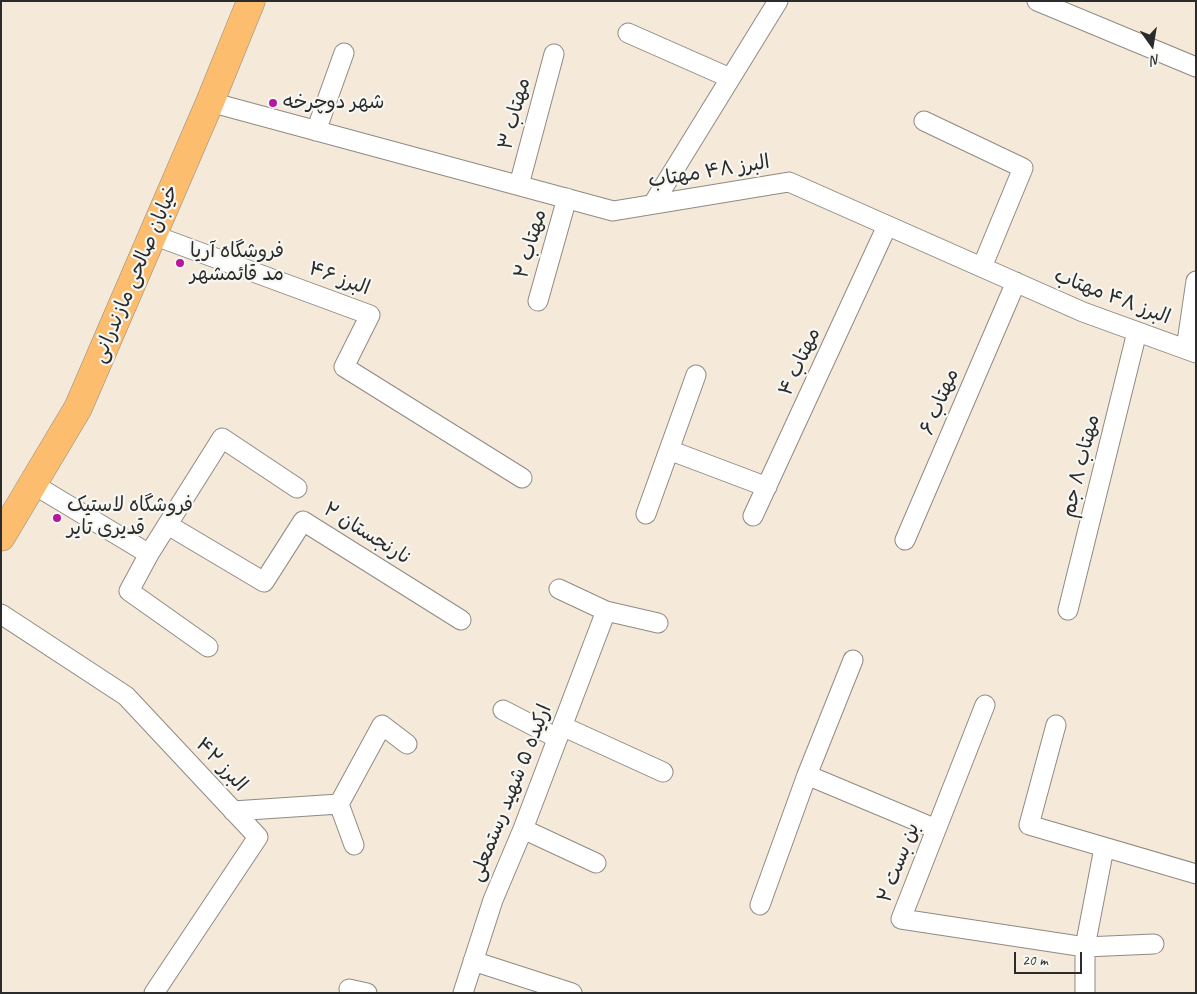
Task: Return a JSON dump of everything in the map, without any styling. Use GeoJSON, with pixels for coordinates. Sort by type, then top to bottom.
{"type":"FeatureCollection","features":[{"type":"Feature","properties":{"kind":"main road","name":"خیابان صالحی مازندرانی"},"geometry":{"type":"LineString","coordinates":[[1,537],[78,408],[210,102],[251,1]]}},
{"type":"Feature","properties":{"kind":"street"},"geometry":{"type":"LineString","coordinates":[[653,204],[778,1]]}},
{"type":"Feature","properties":{"kind":"street"},"geometry":{"type":"LineString","coordinates":[[1037,1],[1196,66]]}},
{"type":"Feature","properties":{"kind":"street"},"geometry":{"type":"LineString","coordinates":[[628,33],[730,78]]}},
{"type":"Feature","properties":{"kind":"street"},"geometry":{"type":"LineString","coordinates":[[316,131],[344,53]]}},
{"type":"Feature","properties":{"kind":"street","name":"مهتاب ۳"},"geometry":{"type":"LineString","coordinates":[[519,186],[554,54]]}},
{"type":"Feature","properties":{"kind":"street","name":"البرز ۴۸ مهتاب"},"geometry":{"type":"LineString","coordinates":[[210,102],[612,210],[789,182],[1083,312],[1191,351]]}},
{"type":"Feature","properties":{"kind":"street"},"geometry":{"type":"LineString","coordinates":[[924,121],[1023,168],[982,267]]}},
{"type":"Feature","properties":{"kind":"street","name":"مهتاب ۲"},"geometry":{"type":"LineString","coordinates":[[538,302],[567,198]]}},
{"type":"Feature","properties":{"kind":"street","name":"مهتاب ۴"},"geometry":{"type":"LineString","coordinates":[[753,516],[887,226]]}},
{"type":"Feature","properties":{"kind":"street","name":"البرز ۴۶"},"geometry":{"type":"LineString","coordinates":[[153,235],[370,315],[344,366],[522,478]]}},
{"type":"Feature","properties":{"kind":"street"},"geometry":{"type":"LineString","coordinates":[[1191,351],[1196,281]]}},
{"type":"Feature","properties":{"kind":"street","name":"مهتاب ۶"},"geometry":{"type":"LineString","coordinates":[[905,540],[1016,282]]}},
{"type":"Feature","properties":{"kind":"street","name":"مهتاب ۸ جم"},"geometry":{"type":"LineString","coordinates":[[1068,610],[1137,332]]}},
{"type":"Feature","properties":{"kind":"street"},"geometry":{"type":"LineString","coordinates":[[646,514],[696,375]]}},
{"type":"Feature","properties":{"kind":"street"},"geometry":{"type":"LineString","coordinates":[[208,647],[129,591],[149,554],[222,438],[297,488]]}},
{"type":"Feature","properties":{"kind":"street"},"geometry":{"type":"LineString","coordinates":[[669,450],[767,486]]}},
{"type":"Feature","properties":{"kind":"street"},"geometry":{"type":"LineString","coordinates":[[33,484],[149,554]]}},
{"type":"Feature","properties":{"kind":"street","name":"نارنجستان ۲"},"geometry":{"type":"LineString","coordinates":[[168,525],[264,582],[303,522],[461,620]]}},
{"type":"Feature","properties":{"kind":"street"},"geometry":{"type":"LineString","coordinates":[[559,588],[606,611],[658,623]]}},
{"type":"Feature","properties":{"kind":"street","name":"ارکیده ۵ شهید رستمعلی"},"geometry":{"type":"LineString","coordinates":[[463,993],[493,900],[523,829],[606,611]]}},
{"type":"Feature","properties":{"kind":"street","name":"البرز ۴۲"},"geometry":{"type":"LineString","coordinates":[[1,614],[126,696],[258,837],[154,993]]}},
{"type":"Feature","properties":{"kind":"street"},"geometry":{"type":"LineString","coordinates":[[760,905],[807,776],[853,660]]}},
{"type":"Feature","properties":{"kind":"street","name":"بن بست ۲"},"geometry":{"type":"LineString","coordinates":[[985,705],[901,919],[1084,947]]}},
{"type":"Feature","properties":{"kind":"street"},"geometry":{"type":"LineString","coordinates":[[503,710],[663,772]]}},
{"type":"Feature","properties":{"kind":"street"},"geometry":{"type":"LineString","coordinates":[[354,845],[339,804],[382,725],[407,744]]}},
{"type":"Feature","properties":{"kind":"street"},"geometry":{"type":"LineString","coordinates":[[1056,725],[1029,825],[1196,874]]}},
{"type":"Feature","properties":{"kind":"street"},"geometry":{"type":"LineString","coordinates":[[807,776],[936,829]]}},
{"type":"Feature","properties":{"kind":"street"},"geometry":{"type":"LineString","coordinates":[[233,811],[339,804]]}},
{"type":"Feature","properties":{"kind":"street"},"geometry":{"type":"LineString","coordinates":[[523,829],[596,863]]}},
{"type":"Feature","properties":{"kind":"street"},"geometry":{"type":"LineString","coordinates":[[1085,993],[1084,947],[1104,848]]}},
{"type":"Feature","properties":{"kind":"street"},"geometry":{"type":"LineString","coordinates":[[1084,947],[1154,944]]}},
{"type":"Feature","properties":{"kind":"street"},"geometry":{"type":"LineString","coordinates":[[473,961],[572,993]]}},
{"type":"Feature","properties":{"kind":"street"},"geometry":{"type":"LineString","coordinates":[[349,988],[367,993]]}},
{"type":"Feature","properties":{"kind":"place","name":"شهر دوچرخه"},"geometry":{"type":"Point","coordinates":[273,103]}},
{"type":"Feature","properties":{"kind":"place","name":"فروشگاه آریا مد قائمشهر"},"geometry":{"type":"Point","coordinates":[180,263]}},
{"type":"Feature","properties":{"kind":"place","name":"فروشگاه لاستیک قدیری تایر"},"geometry":{"type":"Point","coordinates":[57,518]}}]}
